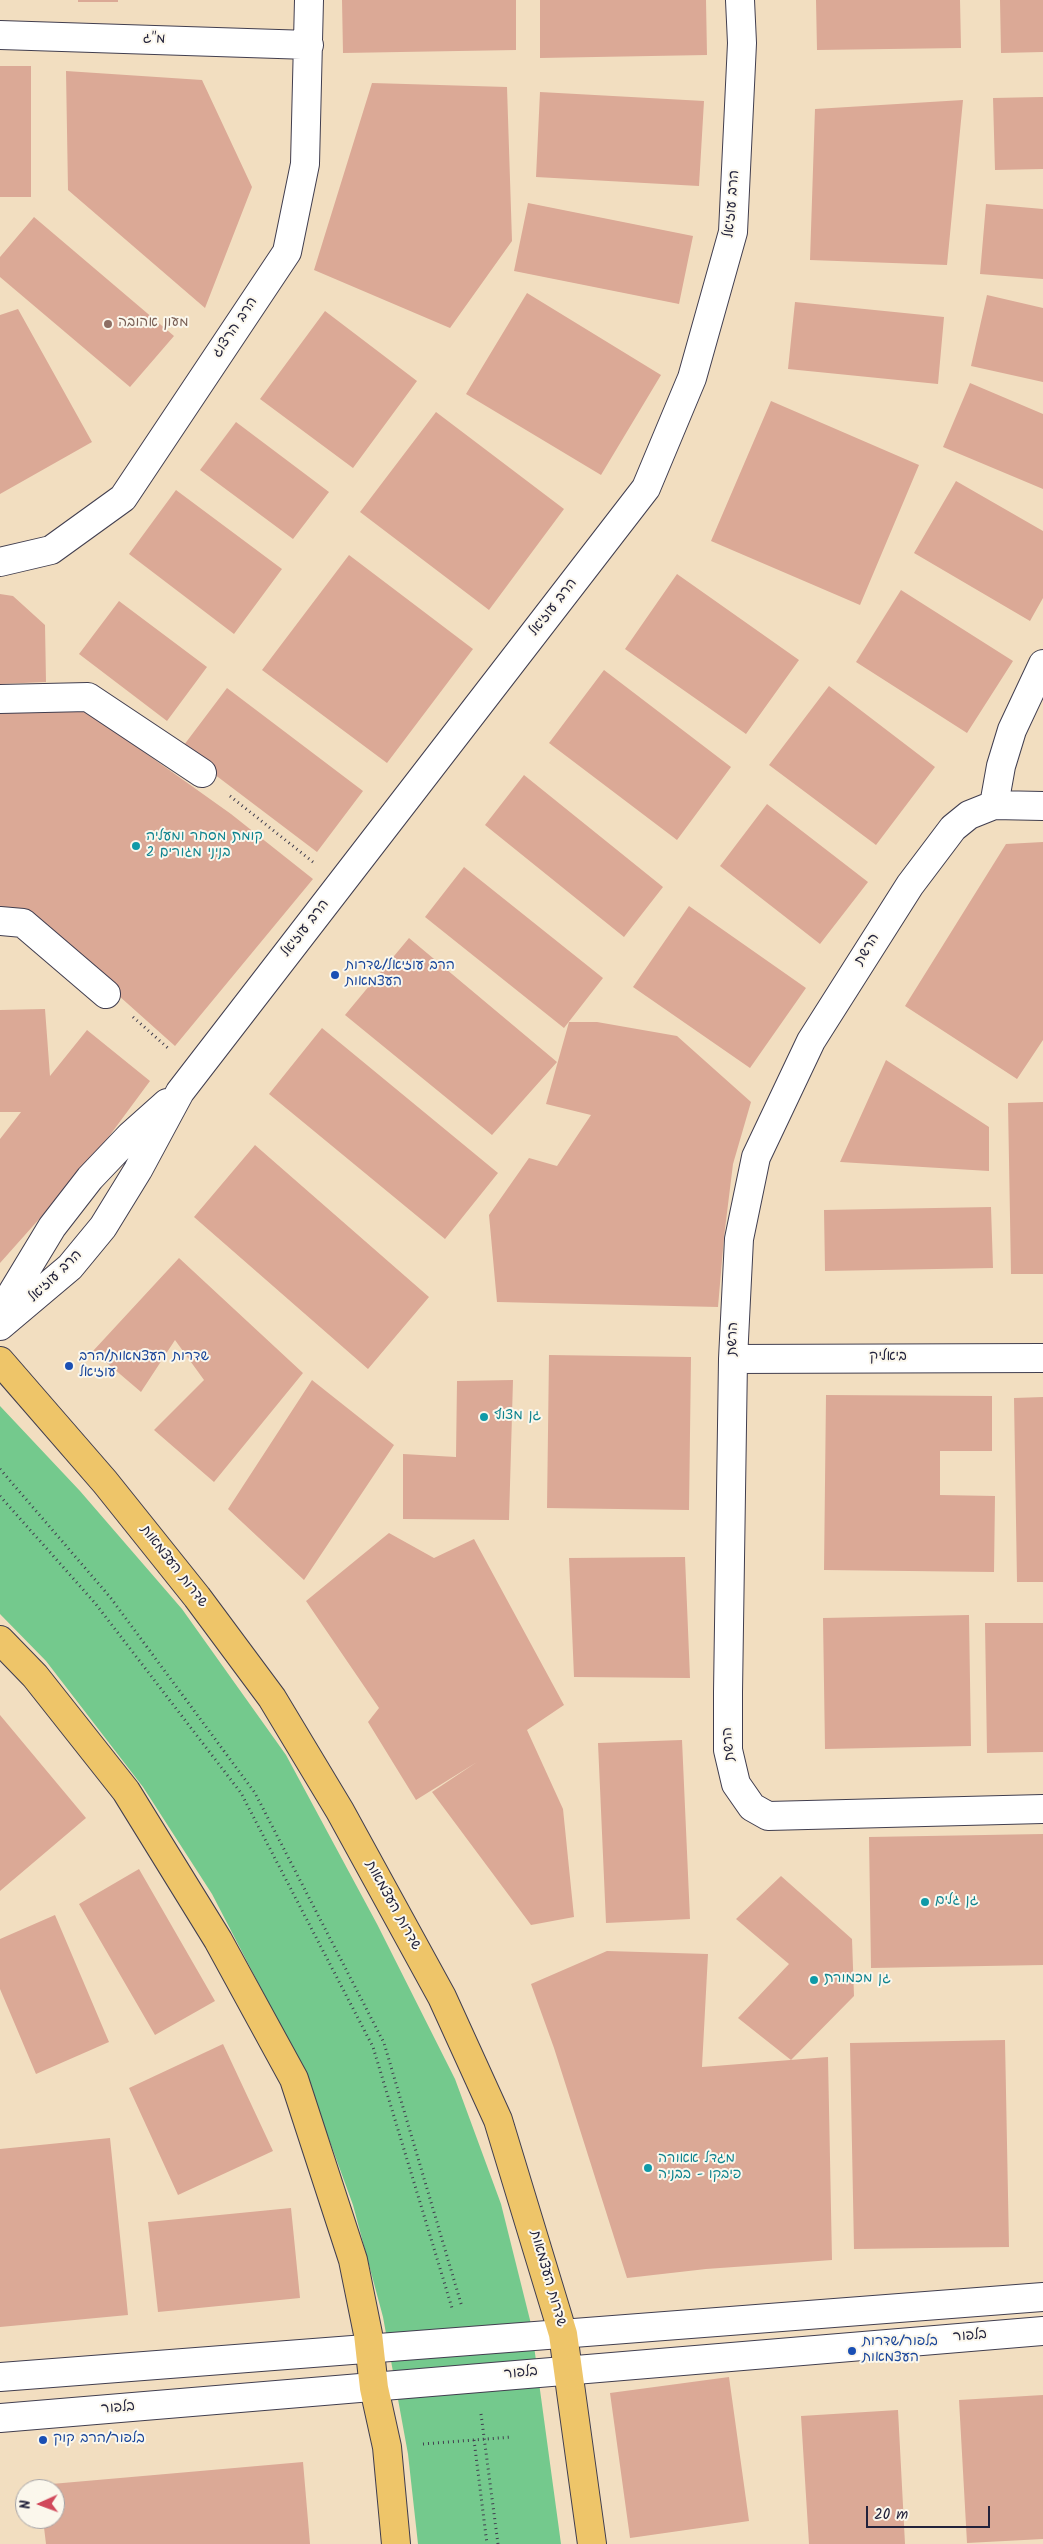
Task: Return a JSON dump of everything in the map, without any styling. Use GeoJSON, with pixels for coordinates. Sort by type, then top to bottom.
{"type":"FeatureCollection","features":[{"type":"Feature","properties":{"kind":"main road","name":"שדרות העצמאות"},"geometry":{"type":"LineString","coordinates":[[0,1361],[105,1482],[202,1605],[272,1698],[340,1811],[442,1997],[498,2120],[563,2334],[592,2544]]}},
{"type":"Feature","properties":{"kind":"main road"},"geometry":{"type":"LineString","coordinates":[[0,1640],[35,1676],[126,1791],[218,1940],[294,2079],[353,2260],[374,2388],[387,2447],[396,2544]]}},
{"type":"Feature","properties":{"kind":"street","name":"הרב הרצוג"},"geometry":{"type":"LineString","coordinates":[[0,562],[51,550],[123,498],[287,252],[305,164],[309,0]]}},
{"type":"Feature","properties":{"kind":"street","name":"הרב עוזיאל"},"geometry":{"type":"LineString","coordinates":[[0,1326],[70,1267],[103,1227],[188,1082],[646,488],[692,378],[733,232],[742,44],[740,0]]}},
{"type":"Feature","properties":{"kind":"street","name":"הרב עוזיאל"},"geometry":{"type":"LineString","coordinates":[[742,44],[750,0]]}},
{"type":"Feature","properties":{"kind":"street","name":"מ\"ג"},"geometry":{"type":"LineString","coordinates":[[0,35],[309,45]]}},
{"type":"Feature","properties":{"kind":"street"},"geometry":{"type":"LineString","coordinates":[[1043,664],[1012,730],[1001,766],[994,805],[1043,806]]}},
{"type":"Feature","properties":{"kind":"street"},"geometry":{"type":"LineString","coordinates":[[0,699],[88,697],[202,773]]}},
{"type":"Feature","properties":{"kind":"street","name":"הרשת"},"geometry":{"type":"LineString","coordinates":[[994,805],[969,815],[953,828],[910,885],[811,1040],[756,1157],[739,1239],[733,1359],[728,1750],[736,1784],[752,1807],[768,1816],[1043,1809]]}},
{"type":"Feature","properties":{"kind":"street"},"geometry":{"type":"LineString","coordinates":[[0,921],[23,923],[106,994]]}},
{"type":"Feature","properties":{"kind":"street","name":"הרב עוזיאל"},"geometry":{"type":"LineString","coordinates":[[0,1313],[52,1226],[90,1178],[130,1136],[188,1082]]}},
{"type":"Feature","properties":{"kind":"street","name":"ביאליק"},"geometry":{"type":"LineString","coordinates":[[733,1359],[1043,1358]]}},
{"type":"Feature","properties":{"kind":"street"},"geometry":{"type":"LineString","coordinates":[[0,2376],[1043,2297]]}},
{"type":"Feature","properties":{"kind":"street","name":"בלפור"},"geometry":{"type":"LineString","coordinates":[[0,2418],[1043,2331]]}},
{"type":"Feature","properties":{"kind":"path"},"geometry":{"type":"LineString","coordinates":[[202,773],[340,884]]}},
{"type":"Feature","properties":{"kind":"path"},"geometry":{"type":"LineString","coordinates":[[106,994],[188,1082]]}},
{"type":"Feature","properties":{"kind":"path"},"geometry":{"type":"LineString","coordinates":[[0,1469],[110,1597],[255,1793],[384,2043],[463,2312],[469,2340]]}},
{"type":"Feature","properties":{"kind":"path"},"geometry":{"type":"LineString","coordinates":[[0,1496],[95,1603],[241,1793],[373,2047],[454,2313]]}},
{"type":"Feature","properties":{"kind":"path"},"geometry":{"type":"LineString","coordinates":[[476,2379],[498,2544]]}},
{"type":"Feature","properties":{"kind":"path"},"geometry":{"type":"LineString","coordinates":[[422,2444],[512,2437]]}},
{"type":"Feature","properties":{"kind":"path"},"geometry":{"type":"LineString","coordinates":[[474,2440],[486,2544]]}},
{"type":"Feature","properties":{"kind":"green space"},"geometry":{"type":"Polygon","coordinates":[[[0,1406],[80,1491],[182,1609],[286,1755],[377,1924],[455,2079],[501,2204],[531,2324],[561,2544],[418,2544],[408,2454],[383,2317],[353,2205],[305,2073],[212,1894],[143,1787],[46,1661],[0,1614],[0,1406]]]}},
{"type":"Feature","properties":{"kind":"building"},"geometry":{"type":"Polygon","coordinates":[[[78,0],[118,0],[118,2],[78,2],[78,0]]]}},
{"type":"Feature","properties":{"kind":"building"},"geometry":{"type":"Polygon","coordinates":[[[342,0],[516,0],[516,50],[343,53],[342,0]]]}},
{"type":"Feature","properties":{"kind":"building"},"geometry":{"type":"Polygon","coordinates":[[[540,0],[706,0],[707,55],[540,58],[540,0]]]}},
{"type":"Feature","properties":{"kind":"building"},"geometry":{"type":"Polygon","coordinates":[[[816,0],[960,0],[961,48],[817,50],[816,0]]]}},
{"type":"Feature","properties":{"kind":"building"},"geometry":{"type":"Polygon","coordinates":[[[1000,0],[1043,0],[1043,52],[1001,53],[1000,0]]]}},
{"type":"Feature","properties":{"kind":"building"},"geometry":{"type":"Polygon","coordinates":[[[0,66],[31,66],[31,197],[0,197],[0,66]]]}},
{"type":"Feature","properties":{"kind":"building"},"geometry":{"type":"Polygon","coordinates":[[[66,71],[202,80],[252,187],[205,308],[68,190],[66,71]]]}},
{"type":"Feature","properties":{"kind":"building"},"geometry":{"type":"Polygon","coordinates":[[[372,83],[507,87],[512,241],[450,328],[314,270],[372,83]]]}},
{"type":"Feature","properties":{"kind":"building"},"geometry":{"type":"Polygon","coordinates":[[[540,92],[704,101],[699,186],[536,177],[540,92]]]}},
{"type":"Feature","properties":{"kind":"building"},"geometry":{"type":"Polygon","coordinates":[[[1043,97],[1043,169],[995,170],[993,98],[1043,97]]]}},
{"type":"Feature","properties":{"kind":"building"},"geometry":{"type":"Polygon","coordinates":[[[963,100],[947,265],[810,260],[815,109],[963,100]]]}},
{"type":"Feature","properties":{"kind":"building"},"geometry":{"type":"Polygon","coordinates":[[[528,203],[693,236],[679,304],[514,271],[528,203]]]}},
{"type":"Feature","properties":{"kind":"building"},"geometry":{"type":"Polygon","coordinates":[[[986,204],[1043,209],[1043,279],[980,274],[986,204]]]}},
{"type":"Feature","properties":{"kind":"building"},"geometry":{"type":"Polygon","coordinates":[[[34,217],[174,336],[130,387],[0,277],[0,257],[34,217]]]}},
{"type":"Feature","properties":{"kind":"building"},"geometry":{"type":"Polygon","coordinates":[[[527,293],[661,375],[601,475],[466,394],[527,293]]]}},
{"type":"Feature","properties":{"kind":"building"},"geometry":{"type":"Polygon","coordinates":[[[987,295],[1043,308],[1043,382],[971,366],[987,295]]]}},
{"type":"Feature","properties":{"kind":"building"},"geometry":{"type":"Polygon","coordinates":[[[795,302],[944,317],[938,384],[788,369],[795,302]]]}},
{"type":"Feature","properties":{"kind":"building"},"geometry":{"type":"Polygon","coordinates":[[[18,309],[92,442],[0,494],[0,315],[18,309]]]}},
{"type":"Feature","properties":{"kind":"building"},"geometry":{"type":"Polygon","coordinates":[[[325,311],[417,381],[353,468],[260,399],[325,311]]]}},
{"type":"Feature","properties":{"kind":"building"},"geometry":{"type":"Polygon","coordinates":[[[970,383],[1043,414],[1043,489],[943,447],[970,383]]]}},
{"type":"Feature","properties":{"kind":"building"},"geometry":{"type":"Polygon","coordinates":[[[771,401],[919,465],[860,605],[711,541],[771,401]]]}},
{"type":"Feature","properties":{"kind":"building"},"geometry":{"type":"Polygon","coordinates":[[[436,412],[564,509],[489,610],[360,512],[436,412]]]}},
{"type":"Feature","properties":{"kind":"building"},"geometry":{"type":"Polygon","coordinates":[[[236,422],[329,492],[293,539],[200,470],[236,422]]]}},
{"type":"Feature","properties":{"kind":"building"},"geometry":{"type":"Polygon","coordinates":[[[956,481],[1043,531],[1043,598],[1030,621],[914,553],[956,481]]]}},
{"type":"Feature","properties":{"kind":"building"},"geometry":{"type":"Polygon","coordinates":[[[176,490],[282,569],[234,634],[129,554],[176,490]]]}},
{"type":"Feature","properties":{"kind":"building"},"geometry":{"type":"Polygon","coordinates":[[[349,555],[473,649],[387,763],[262,670],[349,555]]]}},
{"type":"Feature","properties":{"kind":"building"},"geometry":{"type":"Polygon","coordinates":[[[677,574],[799,660],[746,734],[625,649],[677,574]]]}},
{"type":"Feature","properties":{"kind":"building"},"geometry":{"type":"Polygon","coordinates":[[[901,590],[1013,661],[967,733],[856,662],[901,590]]]}},
{"type":"Feature","properties":{"kind":"building"},"geometry":{"type":"Polygon","coordinates":[[[0,594],[13,596],[45,625],[46,682],[0,684],[0,594]]]}},
{"type":"Feature","properties":{"kind":"building"},"geometry":{"type":"Polygon","coordinates":[[[119,601],[207,667],[167,721],[79,654],[119,601]]]}},
{"type":"Feature","properties":{"kind":"building"},"geometry":{"type":"Polygon","coordinates":[[[604,670],[731,767],[677,840],[549,743],[604,670]]]}},
{"type":"Feature","properties":{"kind":"building"},"geometry":{"type":"Polygon","coordinates":[[[829,686],[935,767],[876,845],[769,765],[829,686]]]}},
{"type":"Feature","properties":{"kind":"building"},"geometry":{"type":"Polygon","coordinates":[[[227,688],[363,791],[317,852],[181,749],[227,688]]]}},
{"type":"Feature","properties":{"kind":"building","name":"קומת מסחר ומעליה 2 בניני מגורים"},"geometry":{"type":"Polygon","coordinates":[[[0,704],[85,710],[231,814],[313,879],[175,1046],[24,911],[0,909],[0,704]]]}},
{"type":"Feature","properties":{"kind":"building"},"geometry":{"type":"Polygon","coordinates":[[[524,775],[663,887],[624,937],[485,825],[524,775]]]}},
{"type":"Feature","properties":{"kind":"building"},"geometry":{"type":"Polygon","coordinates":[[[767,804],[868,882],[820,944],[720,866],[767,804]]]}},
{"type":"Feature","properties":{"kind":"building"},"geometry":{"type":"Polygon","coordinates":[[[1043,842],[1043,1040],[1017,1079],[905,1006],[1006,844],[1043,842]]]}},
{"type":"Feature","properties":{"kind":"building"},"geometry":{"type":"Polygon","coordinates":[[[464,867],[603,978],[564,1028],[425,917],[464,867]]]}},
{"type":"Feature","properties":{"kind":"building"},"geometry":{"type":"Polygon","coordinates":[[[689,906],[806,988],[750,1068],[633,987],[689,906]]]}},
{"type":"Feature","properties":{"kind":"building"},"geometry":{"type":"Polygon","coordinates":[[[409,938],[557,1062],[492,1135],[345,1015],[409,938]]]}},
{"type":"Feature","properties":{"kind":"building"},"geometry":{"type":"Polygon","coordinates":[[[45,1009],[50,1076],[87,1030],[150,1081],[90,1162],[0,1263],[0,1139],[21,1112],[0,1112],[0,1010],[45,1009]]]}},
{"type":"Feature","properties":{"kind":"building"},"geometry":{"type":"Polygon","coordinates":[[[569,1022],[597,1022],[677,1036],[751,1102],[733,1164],[718,1307],[497,1302],[489,1215],[529,1158],[557,1166],[591,1115],[546,1104],[569,1022]]]}},
{"type":"Feature","properties":{"kind":"building"},"geometry":{"type":"Polygon","coordinates":[[[322,1028],[498,1173],[445,1239],[269,1094],[322,1028]]]}},
{"type":"Feature","properties":{"kind":"building"},"geometry":{"type":"Polygon","coordinates":[[[886,1060],[989,1127],[989,1171],[840,1162],[886,1060]]]}},
{"type":"Feature","properties":{"kind":"building"},"geometry":{"type":"Polygon","coordinates":[[[1043,1102],[1043,1274],[1011,1274],[1008,1103],[1043,1102]]]}},
{"type":"Feature","properties":{"kind":"building"},"geometry":{"type":"Polygon","coordinates":[[[255,1145],[429,1297],[368,1369],[194,1217],[255,1145]]]}},
{"type":"Feature","properties":{"kind":"building"},"geometry":{"type":"Polygon","coordinates":[[[991,1207],[993,1268],[825,1271],[824,1210],[991,1207]]]}},
{"type":"Feature","properties":{"kind":"building"},"geometry":{"type":"Polygon","coordinates":[[[179,1258],[303,1373],[214,1482],[154,1430],[204,1380],[175,1340],[141,1392],[93,1351],[179,1258]]]}},
{"type":"Feature","properties":{"kind":"building"},"geometry":{"type":"Polygon","coordinates":[[[549,1355],[691,1357],[689,1510],[547,1508],[549,1355]]]}},
{"type":"Feature","properties":{"kind":"building"},"geometry":{"type":"Polygon","coordinates":[[[312,1380],[394,1445],[304,1580],[228,1509],[312,1380]]]}},
{"type":"Feature","properties":{"kind":"building","name":"גן מצוף"},"geometry":{"type":"Polygon","coordinates":[[[513,1380],[509,1520],[403,1519],[403,1454],[456,1457],[457,1381],[513,1380]]]}},
{"type":"Feature","properties":{"kind":"building"},"geometry":{"type":"Polygon","coordinates":[[[826,1395],[992,1396],[992,1451],[940,1451],[940,1495],[995,1496],[994,1572],[824,1570],[826,1395]]]}},
{"type":"Feature","properties":{"kind":"building"},"geometry":{"type":"Polygon","coordinates":[[[1043,1397],[1043,1582],[1017,1582],[1014,1398],[1043,1397]]]}},
{"type":"Feature","properties":{"kind":"building"},"geometry":{"type":"Polygon","coordinates":[[[389,1533],[434,1558],[474,1539],[564,1705],[527,1730],[563,1809],[574,1917],[531,1925],[432,1792],[477,1762],[416,1800],[368,1722],[379,1708],[306,1601],[389,1533]]]}},
{"type":"Feature","properties":{"kind":"building"},"geometry":{"type":"Polygon","coordinates":[[[685,1557],[690,1678],[574,1677],[569,1558],[685,1557]]]}},
{"type":"Feature","properties":{"kind":"building"},"geometry":{"type":"Polygon","coordinates":[[[969,1615],[971,1746],[825,1749],[823,1618],[969,1615]]]}},
{"type":"Feature","properties":{"kind":"building"},"geometry":{"type":"Polygon","coordinates":[[[985,1623],[1043,1623],[1043,1752],[987,1753],[985,1623]]]}},
{"type":"Feature","properties":{"kind":"building"},"geometry":{"type":"Polygon","coordinates":[[[0,1715],[86,1818],[0,1891],[0,1715]]]}},
{"type":"Feature","properties":{"kind":"building"},"geometry":{"type":"Polygon","coordinates":[[[682,1740],[690,1919],[606,1923],[598,1743],[682,1740]]]}},
{"type":"Feature","properties":{"kind":"building","name":"גן גלים"},"geometry":{"type":"Polygon","coordinates":[[[1043,1834],[1043,1965],[871,1968],[869,1837],[1043,1834]]]}},
{"type":"Feature","properties":{"kind":"building"},"geometry":{"type":"Polygon","coordinates":[[[139,1869],[215,2001],[155,2035],[79,1904],[139,1869]]]}},
{"type":"Feature","properties":{"kind":"building","name":"גן מכמורת"},"geometry":{"type":"Polygon","coordinates":[[[781,1876],[852,1939],[854,1996],[791,2060],[738,2018],[789,1964],[736,1919],[781,1876]]]}},
{"type":"Feature","properties":{"kind":"building"},"geometry":{"type":"Polygon","coordinates":[[[55,1915],[109,2042],[36,2074],[0,1989],[0,1939],[55,1915]]]}},
{"type":"Feature","properties":{"kind":"building","name":"מגדל אאורה פיבקו - בבניה"},"geometry":{"type":"Polygon","coordinates":[[[607,1951],[708,1954],[702,2067],[828,2057],[832,2260],[706,2269],[627,2278],[554,2048],[531,1984],[607,1951]]]}},
{"type":"Feature","properties":{"kind":"building"},"geometry":{"type":"Polygon","coordinates":[[[1005,2040],[1009,2247],[854,2249],[850,2043],[1005,2040]]]}},
{"type":"Feature","properties":{"kind":"building"},"geometry":{"type":"Polygon","coordinates":[[[223,2044],[273,2151],[178,2195],[129,2088],[223,2044]]]}},
{"type":"Feature","properties":{"kind":"building"},"geometry":{"type":"Polygon","coordinates":[[[110,2138],[128,2315],[0,2327],[0,2149],[110,2138]]]}},
{"type":"Feature","properties":{"kind":"building"},"geometry":{"type":"Polygon","coordinates":[[[291,2208],[300,2298],[158,2312],[148,2222],[291,2208]]]}},
{"type":"Feature","properties":{"kind":"building"},"geometry":{"type":"Polygon","coordinates":[[[729,2377],[749,2521],[630,2538],[610,2393],[729,2377]]]}},
{"type":"Feature","properties":{"kind":"building"},"geometry":{"type":"Polygon","coordinates":[[[1043,2395],[1043,2539],[967,2543],[959,2400],[1043,2395]]]}},
{"type":"Feature","properties":{"kind":"building"},"geometry":{"type":"Polygon","coordinates":[[[898,2410],[905,2544],[809,2544],[801,2416],[898,2410]]]}},
{"type":"Feature","properties":{"kind":"building"},"geometry":{"type":"Polygon","coordinates":[[[303,2462],[310,2544],[46,2544],[44,2529],[65,2529],[65,2483],[303,2462]]]}},
{"type":"Feature","properties":{"kind":"place","name":"מעון אהובה"},"geometry":{"type":"Point","coordinates":[108,324]}},
{"type":"Feature","properties":{"kind":"place","name":"קומת מסחר ומעליה 2 בניני מגורים"},"geometry":{"type":"Point","coordinates":[136,846]}},
{"type":"Feature","properties":{"kind":"place","name":"הרב עוזיאל/שדרות העצמאות"},"geometry":{"type":"Point","coordinates":[335,975]}},
{"type":"Feature","properties":{"kind":"place","name":"שדרות העצמאות/הרב עוזיאל"},"geometry":{"type":"Point","coordinates":[69,1366]}},
{"type":"Feature","properties":{"kind":"place","name":"גן מצוף"},"geometry":{"type":"Point","coordinates":[484,1417]}},
{"type":"Feature","properties":{"kind":"place","name":"גן גלים"},"geometry":{"type":"Point","coordinates":[925,1902]}},
{"type":"Feature","properties":{"kind":"place","name":"גן מכמורת"},"geometry":{"type":"Point","coordinates":[814,1980]}},
{"type":"Feature","properties":{"kind":"place","name":"מגדל אאורה פיבקו - בבניה"},"geometry":{"type":"Point","coordinates":[648,2168]}},
{"type":"Feature","properties":{"kind":"place","name":"בלפור/שדרות העצמאות"},"geometry":{"type":"Point","coordinates":[852,2351]}},
{"type":"Feature","properties":{"kind":"place","name":"בלפור/הרב קוק"},"geometry":{"type":"Point","coordinates":[43,2440]}}]}
